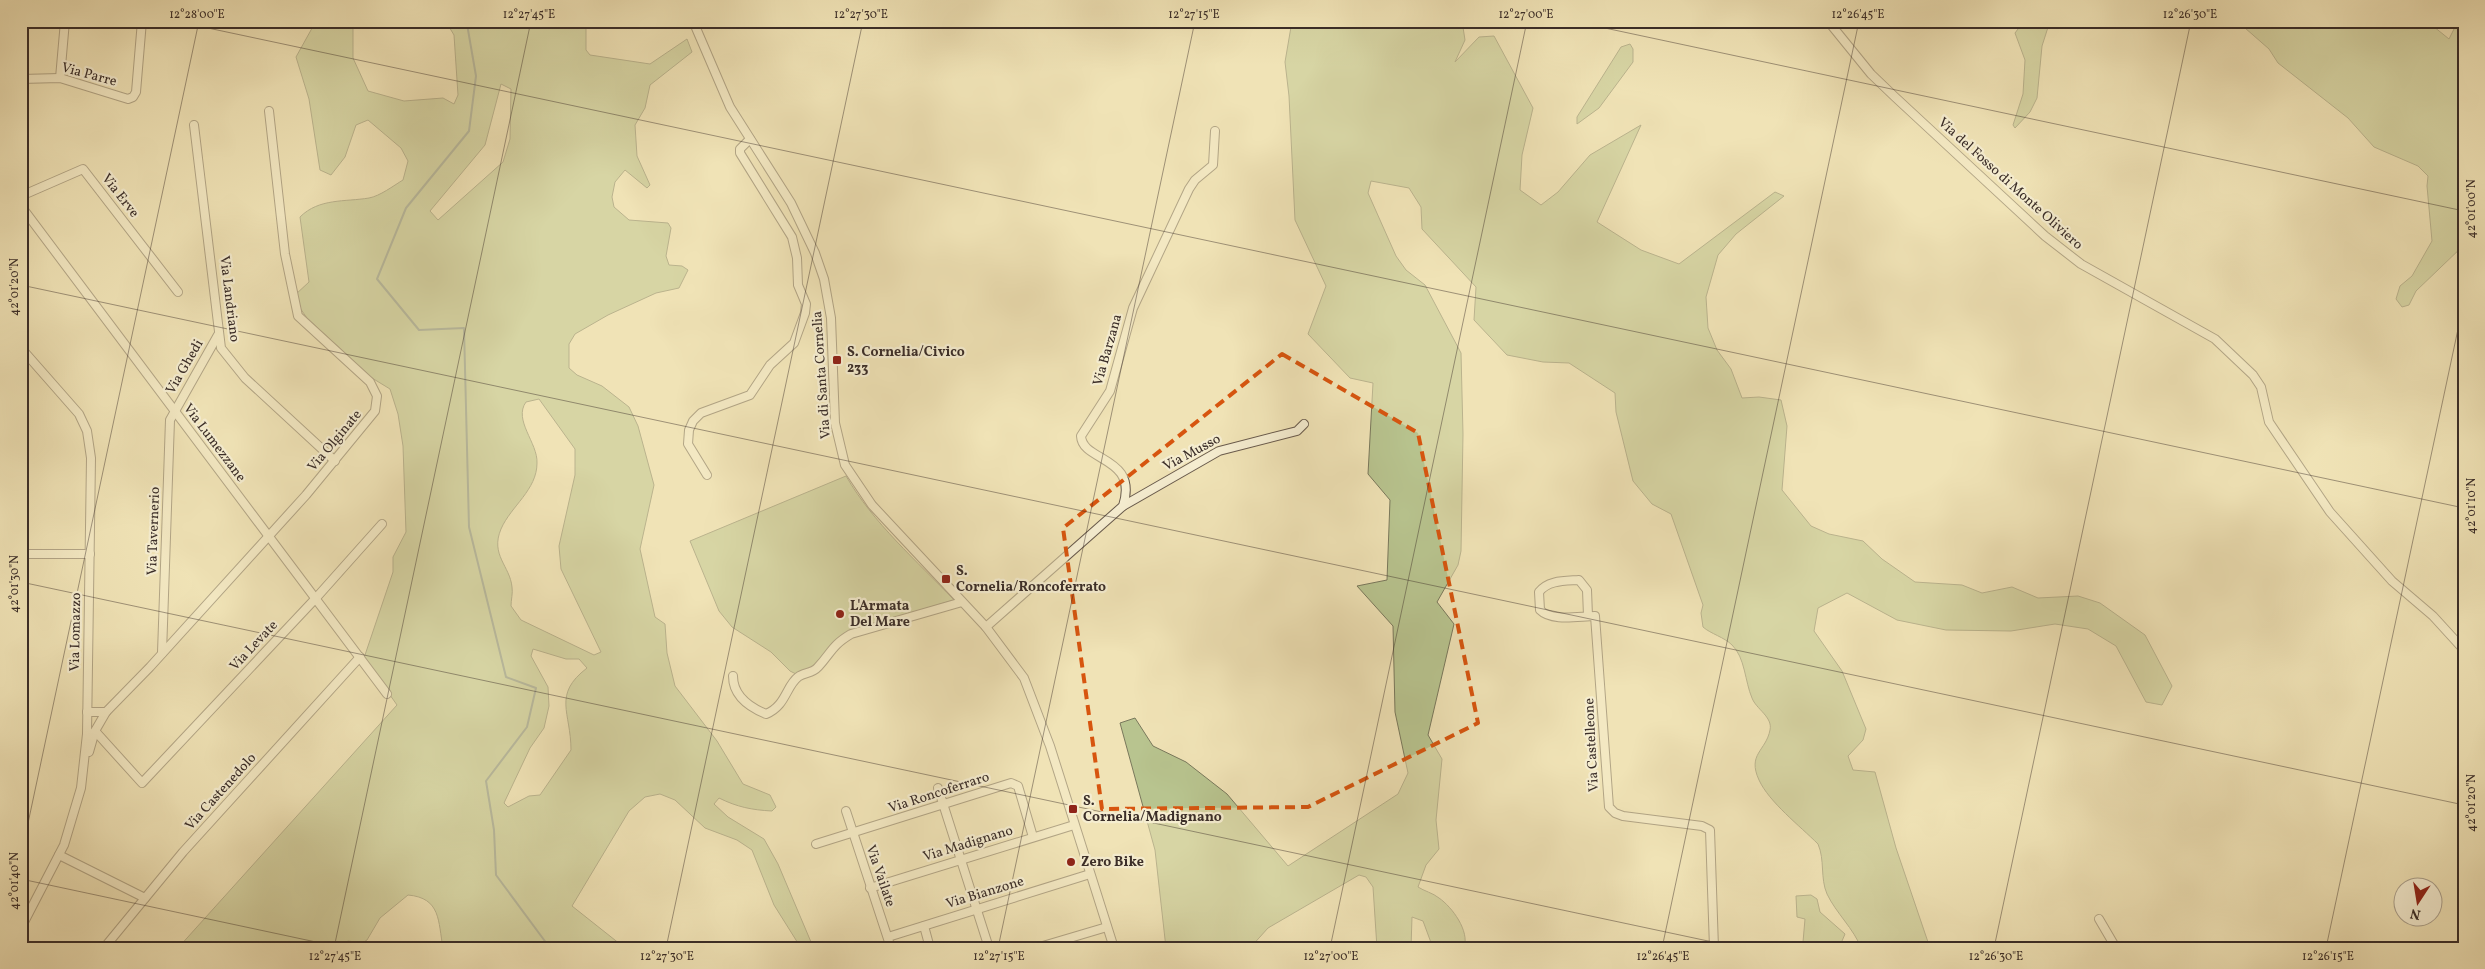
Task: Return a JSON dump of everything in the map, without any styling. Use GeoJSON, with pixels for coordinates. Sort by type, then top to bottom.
{"type":"FeatureCollection","features":[{"type":"Feature","properties":{"kind":"street"},"geometry":{"type":"LineString","coordinates":[[60,78],[65,21]]}},
{"type":"Feature","properties":{"kind":"street","name":"Via Parre"},"geometry":{"type":"LineString","coordinates":[[21,79],[60,78],[128,99],[133,97],[136,92],[142,21]]}},
{"type":"Feature","properties":{"kind":"street","name":"Via di Santa Cornelia"},"geometry":{"type":"LineString","coordinates":[[693,21],[715,77],[730,106],[791,203],[806,232],[824,280],[834,336],[835,423],[845,465],[872,505],[986,627],[1014,662],[1031,692],[1114,948]]}},
{"type":"Feature","properties":{"kind":"street","name":"Via del Fosso di Monte Oliviero"},"geometry":{"type":"LineString","coordinates":[[1828,21],[1871,74],[1895,98],[2045,236],[2081,264],[2215,339],[2253,375],[2261,388],[2269,422],[2330,512],[2392,581],[2432,616],[2464,650]]}},
{"type":"Feature","properties":{"kind":"street","name":"Via Olginate"},"geometry":{"type":"LineString","coordinates":[[85,763],[95,731],[106,712],[269,536],[335,461],[375,411],[377,396],[370,382],[298,316],[285,254],[268,111]]}},
{"type":"Feature","properties":{"kind":"street","name":"Via Landriano"},"geometry":{"type":"LineString","coordinates":[[194,125],[221,348],[244,378],[335,461]]}},
{"type":"Feature","properties":{"kind":"street","name":"Via Barzana"},"geometry":{"type":"LineString","coordinates":[[1122,506],[1126,488],[1123,476],[1117,468],[1084,446],[1081,436],[1110,391],[1131,313],[1191,186],[1214,165],[1215,132]]}},
{"type":"Feature","properties":{"kind":"street"},"geometry":{"type":"LineString","coordinates":[[707,474],[688,444],[689,430],[693,421],[701,413],[750,395],[770,365],[794,343],[805,313],[806,304],[798,285],[797,258],[792,237],[740,153],[740,149],[750,139]]}},
{"type":"Feature","properties":{"kind":"street","name":"Via Erve"},"geometry":{"type":"LineString","coordinates":[[21,196],[84,169],[178,292]]}},
{"type":"Feature","properties":{"kind":"street","name":"Via Lumezzane"},"geometry":{"type":"LineString","coordinates":[[21,206],[388,694]]}},
{"type":"Feature","properties":{"kind":"street","name":"Via Ghedi"},"geometry":{"type":"LineString","coordinates":[[174,411],[218,335]]}},
{"type":"Feature","properties":{"kind":"street","name":"Via Lomazzo"},"geometry":{"type":"LineString","coordinates":[[21,348],[72,405],[87,431],[91,458],[85,763],[78,804],[59,855],[21,928]]}},
{"type":"Feature","properties":{"kind":"street","name":"Via Tavernerio"},"geometry":{"type":"LineString","coordinates":[[162,653],[170,423],[174,411]]}},
{"type":"Feature","properties":{"kind":"street","name":"Via Musso"},"geometry":{"type":"LineString","coordinates":[[1122,506],[1219,451],[1295,432],[1304,424]]}},
{"type":"Feature","properties":{"kind":"street"},"geometry":{"type":"LineString","coordinates":[[986,627],[1122,506]]}},
{"type":"Feature","properties":{"kind":"street","name":"Via Levate"},"geometry":{"type":"LineString","coordinates":[[95,731],[142,783],[316,598],[382,524]]}},
{"type":"Feature","properties":{"kind":"street"},"geometry":{"type":"LineString","coordinates":[[21,554],[90,554]]}},
{"type":"Feature","properties":{"kind":"street","name":"Via Castelleone"},"geometry":{"type":"LineString","coordinates":[[1588,616],[1587,590],[1579,580],[1552,583],[1543,586],[1538,592],[1540,610],[1546,614],[1555,617],[1595,616],[1608,764],[1609,806],[1613,812],[1624,816],[1702,826],[1710,830],[1714,948]]}},
{"type":"Feature","properties":{"kind":"street"},"geometry":{"type":"LineString","coordinates":[[733,676],[735,690],[742,699],[766,714],[774,711],[798,676],[812,672],[835,644],[851,634],[962,602]]}},
{"type":"Feature","properties":{"kind":"street","name":"Via Castenedolo"},"geometry":{"type":"LineString","coordinates":[[104,948],[184,852],[360,657]]}},
{"type":"Feature","properties":{"kind":"street"},"geometry":{"type":"LineString","coordinates":[[87,712],[106,712]]}},
{"type":"Feature","properties":{"kind":"street","name":"Via Roncoferraro"},"geometry":{"type":"LineString","coordinates":[[816,844],[1015,783],[1018,786],[1033,837]]}},
{"type":"Feature","properties":{"kind":"street"},"geometry":{"type":"LineString","coordinates":[[938,788],[989,948]]}},
{"type":"Feature","properties":{"kind":"street","name":"Via Vailate"},"geometry":{"type":"LineString","coordinates":[[846,811],[891,948]]}},
{"type":"Feature","properties":{"kind":"street","name":"Via Madignano"},"geometry":{"type":"LineString","coordinates":[[870,888],[1074,825]]}},
{"type":"Feature","properties":{"kind":"street"},"geometry":{"type":"LineString","coordinates":[[59,855],[145,898]]}},
{"type":"Feature","properties":{"kind":"street","name":"Via Bianzone"},"geometry":{"type":"LineString","coordinates":[[888,937],[1090,874]]}},
{"type":"Feature","properties":{"kind":"street"},"geometry":{"type":"LineString","coordinates":[[2099,919],[2116,948]]}},
{"type":"Feature","properties":{"kind":"street"},"geometry":{"type":"LineString","coordinates":[[924,926],[930,948]]}},
{"type":"Feature","properties":{"kind":"street"},"geometry":{"type":"LineString","coordinates":[[1036,948],[1107,927]]}},
{"type":"Feature","properties":{"kind":"highlighted area"},"geometry":{"type":"Polygon","coordinates":[[[1282,354],[1418,433],[1478,723],[1308,807],[1102,809],[1063,528],[1282,354]]]}},
{"type":"Feature","properties":{"kind":"green space"},"geometry":{"type":"Polygon","coordinates":[[[316,21],[353,21],[353,58],[368,91],[404,101],[443,98],[454,104],[458,95],[454,35],[448,25],[435,21],[586,21],[586,50],[590,55],[650,64],[687,39],[692,52],[650,85],[645,108],[635,125],[637,156],[650,185],[647,188],[625,170],[615,182],[612,197],[614,207],[629,220],[668,223],[671,228],[666,256],[669,265],[682,266],[688,270],[679,288],[656,293],[608,315],[575,334],[569,344],[569,368],[577,375],[602,386],[629,407],[638,426],[654,485],[640,549],[655,617],[665,624],[667,653],[675,686],[717,741],[743,784],[770,795],[776,807],[772,811],[751,809],[719,798],[714,804],[728,817],[764,839],[778,864],[811,942],[820,948],[801,948],[774,905],[752,850],[737,840],[705,828],[675,800],[660,794],[645,797],[629,811],[572,906],[625,948],[443,948],[436,912],[427,901],[408,895],[380,918],[367,940],[362,943],[348,941],[335,948],[178,948],[397,705],[364,658],[393,572],[393,557],[406,532],[403,446],[398,414],[390,389],[372,378],[307,318],[300,308],[295,295],[309,282],[300,217],[307,211],[324,204],[369,198],[382,193],[403,180],[408,161],[401,148],[368,120],[356,125],[345,157],[331,175],[320,170],[309,99],[296,57],[316,21]],[[501,84],[485,145],[430,211],[438,220],[503,162],[510,139],[511,89],[501,84]],[[539,399],[526,402],[522,416],[536,455],[536,473],[528,490],[505,521],[498,538],[499,553],[511,580],[511,606],[521,620],[594,655],[601,652],[561,569],[559,546],[575,475],[575,449],[539,399]],[[533,649],[531,656],[548,687],[549,706],[544,728],[530,748],[504,803],[508,807],[529,796],[540,795],[571,750],[566,705],[567,696],[576,678],[587,668],[579,659],[566,659],[533,649]]]}},
{"type":"Feature","properties":{"kind":"green space"},"geometry":{"type":"Polygon","coordinates":[[[1292,21],[1462,21],[1465,40],[1455,62],[1479,37],[1494,36],[1533,108],[1522,155],[1520,190],[1541,205],[1558,192],[1590,155],[1641,125],[1597,222],[1641,250],[1679,264],[1775,192],[1784,196],[1736,234],[1718,255],[1706,297],[1708,328],[1717,350],[1731,369],[1742,398],[1759,397],[1781,400],[1787,426],[1782,490],[1811,526],[1829,534],[1863,541],[1882,559],[1915,582],[1962,585],[1982,593],[2012,587],[2038,598],[2078,596],[2100,603],[2145,635],[2172,686],[2162,705],[2146,702],[2116,646],[2088,629],[2055,624],[2011,631],[1946,630],[1897,620],[1847,593],[1818,608],[1814,631],[1842,671],[1866,729],[1863,740],[1848,756],[1853,770],[1875,772],[1896,848],[1930,948],[1861,948],[1854,934],[1827,894],[1818,844],[1777,805],[1759,780],[1755,764],[1756,758],[1768,737],[1770,730],[1769,721],[1752,698],[1740,656],[1736,650],[1729,642],[1703,627],[1701,613],[1703,605],[1671,514],[1652,504],[1633,481],[1616,412],[1615,393],[1569,363],[1543,362],[1507,355],[1474,320],[1476,287],[1422,229],[1421,207],[1409,188],[1371,181],[1368,193],[1396,256],[1406,270],[1425,285],[1461,353],[1463,434],[1461,551],[1458,565],[1437,602],[1454,624],[1428,735],[1442,759],[1436,820],[1439,849],[1426,865],[1418,887],[1437,896],[1454,913],[1459,920],[1464,934],[1464,948],[1433,948],[1423,921],[1412,917],[1411,948],[1377,948],[1373,887],[1366,877],[1359,875],[1268,928],[1250,948],[1166,948],[1155,850],[1120,723],[1135,718],[1153,746],[1186,762],[1227,794],[1288,866],[1398,794],[1408,773],[1395,712],[1393,626],[1357,586],[1387,580],[1390,500],[1368,474],[1373,383],[1350,378],[1308,334],[1326,286],[1295,220],[1289,96],[1285,62],[1292,21]]]}},
{"type":"Feature","properties":{"kind":"green space"},"geometry":{"type":"Polygon","coordinates":[[[2024,21],[2050,21],[2042,46],[2037,98],[2030,112],[2015,128],[2013,125],[2023,94],[2025,60],[2015,33],[2024,21]]]}},
{"type":"Feature","properties":{"kind":"green space"},"geometry":{"type":"Polygon","coordinates":[[[2237,21],[2428,22],[2449,39],[2456,25],[2464,22],[2464,245],[2416,291],[2409,305],[2402,307],[2396,299],[2400,286],[2412,276],[2432,241],[2427,186],[2428,176],[2418,166],[2374,147],[2348,118],[2278,63],[2269,49],[2237,21]]]}},
{"type":"Feature","properties":{"kind":"green space"},"geometry":{"type":"Polygon","coordinates":[[[1630,44],[1633,49],[1633,62],[1599,108],[1577,124],[1577,117],[1621,47],[1630,44]]]}},
{"type":"Feature","properties":{"kind":"green space"},"geometry":{"type":"Polygon","coordinates":[[[846,476],[882,526],[954,600],[856,629],[841,636],[812,669],[796,674],[790,671],[771,652],[732,627],[719,611],[690,541],[846,476]]]}},
{"type":"Feature","properties":{"kind":"green space"},"geometry":{"type":"Polygon","coordinates":[[[1811,895],[1817,899],[1820,912],[1845,934],[1839,948],[1763,948],[1767,942],[1794,946],[1803,942],[1805,919],[1797,917],[1796,896],[1811,895]]]}},
{"type":"Feature","properties":{"kind":"waterway"},"geometry":{"type":"LineString","coordinates":[[461,21],[467,24],[476,76],[469,131],[406,208],[377,279],[419,330],[464,328],[469,527],[506,677],[536,688],[527,727],[486,781],[494,830],[496,875],[550,948]]}},
{"type":"Feature","properties":{"kind":"place","name":"S. Cornelia/Civico 233"},"geometry":{"type":"Point","coordinates":[837,360]}},
{"type":"Feature","properties":{"kind":"place","name":"S. Cornelia/Roncoferrato"},"geometry":{"type":"Point","coordinates":[946,579]}},
{"type":"Feature","properties":{"kind":"place","name":"L'Armata Del Mare"},"geometry":{"type":"Point","coordinates":[840,614]}},
{"type":"Feature","properties":{"kind":"place","name":"S. Cornelia/Madignano"},"geometry":{"type":"Point","coordinates":[1073,809]}},
{"type":"Feature","properties":{"kind":"place","name":"Zero Bike"},"geometry":{"type":"Point","coordinates":[1071,862]}}]}
